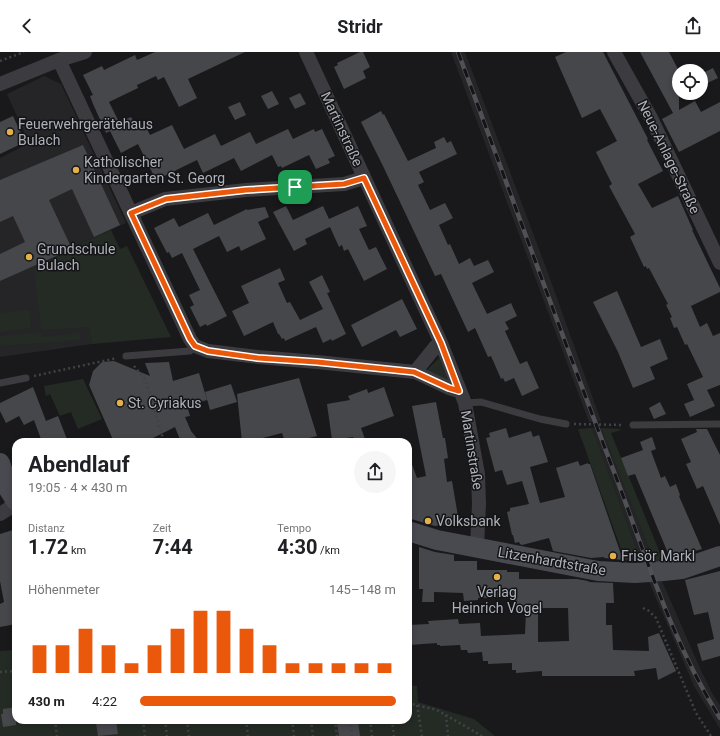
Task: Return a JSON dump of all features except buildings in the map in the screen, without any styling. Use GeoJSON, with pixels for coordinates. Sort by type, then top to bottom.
{"type":"FeatureCollection","features":[{"type":"Feature","properties":{"kind":"street"},"geometry":{"type":"LineString","coordinates":[[0,84],[59,60],[84,52]]}},
{"type":"Feature","properties":{"kind":"street","name":"Martinstraße"},"geometry":{"type":"LineString","coordinates":[[306,52],[441,343],[462,397],[478,474],[479,504],[477,547]]}},
{"type":"Feature","properties":{"kind":"street","name":"Neue-Anlage-Straße"},"geometry":{"type":"LineString","coordinates":[[614,52],[651,118],[720,263]]}},
{"type":"Feature","properties":{"kind":"street"},"geometry":{"type":"LineString","coordinates":[[59,60],[190,339],[195,346],[208,351],[258,358],[317,362],[414,372],[449,388],[462,397]]}},
{"type":"Feature","properties":{"kind":"street"},"geometry":{"type":"LineString","coordinates":[[131,213],[166,199],[246,190],[344,184],[364,178]]}},
{"type":"Feature","properties":{"kind":"street"},"geometry":{"type":"LineString","coordinates":[[414,372],[436,346],[441,343]]}},
{"type":"Feature","properties":{"kind":"street"},"geometry":{"type":"LineString","coordinates":[[0,463],[12,493]]}},
{"type":"Feature","properties":{"kind":"street"},"geometry":{"type":"LineString","coordinates":[[0,514],[12,505]]}},
{"type":"Feature","properties":{"kind":"street","name":"Litzenhardtstraße"},"geometry":{"type":"LineString","coordinates":[[412,532],[437,540],[598,570],[635,572],[682,569],[720,556]]}},
{"type":"Feature","properties":{"kind":"lane"},"geometry":{"type":"LineString","coordinates":[[126,356],[190,351],[195,346]]}},
{"type":"Feature","properties":{"kind":"lane"},"geometry":{"type":"LineString","coordinates":[[0,383],[26,378]]}},
{"type":"Feature","properties":{"kind":"lane"},"geometry":{"type":"LineString","coordinates":[[462,397],[540,419],[566,424]]}},
{"type":"Feature","properties":{"kind":"lane"},"geometry":{"type":"LineString","coordinates":[[633,425],[720,424]]}},
{"type":"Feature","properties":{"kind":"path"},"geometry":{"type":"LineString","coordinates":[[0,61],[24,52]]}},
{"type":"Feature","properties":{"kind":"path"},"geometry":{"type":"LineString","coordinates":[[26,378],[126,356],[145,379],[162,438]]}},
{"type":"Feature","properties":{"kind":"path"},"geometry":{"type":"LineString","coordinates":[[566,424],[633,425]]}},
{"type":"Feature","properties":{"kind":"path"},"geometry":{"type":"LineString","coordinates":[[643,608],[649,611],[656,618],[696,713],[711,736]]}},
{"type":"Feature","properties":{"kind":"path"},"geometry":{"type":"LineString","coordinates":[[0,672],[12,671]]}},
{"type":"Feature","properties":{"kind":"path"},"geometry":{"type":"LineString","coordinates":[[412,704],[437,710],[446,714],[482,736]]}},
{"type":"Feature","properties":{"kind":"path"},"geometry":{"type":"LineString","coordinates":[[417,705],[422,736]]}},
{"type":"Feature","properties":{"kind":"path"},"geometry":{"type":"LineString","coordinates":[[446,714],[448,736]]}},
{"type":"Feature","properties":{"kind":"path"},"geometry":{"type":"LineString","coordinates":[[56,724],[57,736]]}},
{"type":"Feature","properties":{"kind":"path"},"geometry":{"type":"LineString","coordinates":[[144,724],[145,736]]}},
{"type":"Feature","properties":{"kind":"path"},"geometry":{"type":"LineString","coordinates":[[166,724],[167,736]]}},
{"type":"Feature","properties":{"kind":"path"},"geometry":{"type":"LineString","coordinates":[[187,724],[189,736]]}},
{"type":"Feature","properties":{"kind":"path"},"geometry":{"type":"LineString","coordinates":[[246,724],[248,736]]}},
{"type":"Feature","properties":{"kind":"path"},"geometry":{"type":"LineString","coordinates":[[292,724],[294,736]]}},
{"type":"Feature","properties":{"kind":"path"},"geometry":{"type":"LineString","coordinates":[[312,724],[314,736]]}},
{"type":"Feature","properties":{"kind":"path"},"geometry":{"type":"LineString","coordinates":[[336,724],[337,736]]}},
{"type":"Feature","properties":{"kind":"path"},"geometry":{"type":"LineString","coordinates":[[350,724],[352,736]]}},
{"type":"Feature","properties":{"kind":"path"},"geometry":{"type":"LineString","coordinates":[[370,724],[372,736]]}},
{"type":"Feature","properties":{"kind":"path"},"geometry":{"type":"LineString","coordinates":[[392,724],[394,736]]}},
{"type":"Feature","properties":{"kind":"shaded area"},"geometry":{"type":"Polygon","coordinates":[[[451,52],[465,52],[548,273],[601,421],[589,422],[451,52]]]}},
{"type":"Feature","properties":{"kind":"shaded area"},"geometry":{"type":"Polygon","coordinates":[[[44,76],[61,84],[126,223],[81,243],[92,344],[0,357],[0,158],[29,143],[7,94],[44,76]]]}},
{"type":"Feature","properties":{"kind":"shaded area"},"geometry":{"type":"Polygon","coordinates":[[[111,230],[120,249],[127,246],[171,337],[92,344],[89,327],[41,330],[34,268],[82,245],[81,243],[111,230]]]}},
{"type":"Feature","properties":{"kind":"shaded area"},"geometry":{"type":"Polygon","coordinates":[[[29,310],[31,328],[0,332],[0,313],[29,310]]]}},
{"type":"Feature","properties":{"kind":"shaded area"},"geometry":{"type":"Polygon","coordinates":[[[41,333],[42,337],[80,333],[81,340],[0,346],[0,336],[41,333]]]}},
{"type":"Feature","properties":{"kind":"shaded area"},"geometry":{"type":"Polygon","coordinates":[[[439,358],[449,380],[447,381],[427,371],[439,358]]]}},
{"type":"Feature","properties":{"kind":"shaded area"},"geometry":{"type":"Polygon","coordinates":[[[83,379],[102,419],[78,429],[71,412],[60,416],[50,394],[46,396],[44,386],[83,379]]]}},
{"type":"Feature","properties":{"kind":"shaded area"},"geometry":{"type":"Polygon","coordinates":[[[592,428],[601,428],[654,561],[641,561],[592,428]]]}},
{"type":"Feature","properties":{"kind":"shaded area"},"geometry":{"type":"Polygon","coordinates":[[[592,428],[641,561],[625,560],[578,429],[592,428]]]}},
{"type":"Feature","properties":{"kind":"shaded area"},"geometry":{"type":"Polygon","coordinates":[[[601,428],[621,430],[611,433],[660,553],[659,561],[654,561],[601,428]]]}},
{"type":"Feature","properties":{"kind":"shaded area"},"geometry":{"type":"Polygon","coordinates":[[[662,581],[699,666],[712,693],[720,705],[720,729],[694,686],[649,582],[662,581]]]}},
{"type":"Feature","properties":{"kind":"shaded area"},"geometry":{"type":"Polygon","coordinates":[[[12,650],[12,724],[412,724],[412,685],[417,686],[418,702],[474,719],[495,736],[0,736],[0,651],[12,650]]]}},
{"type":"Feature","properties":{"kind":"railway"},"geometry":{"type":"LineString","coordinates":[[458,52],[650,570],[688,661],[720,718]]}},
{"type":"Feature","properties":{"kind":"place","name":"Feuerwehrgerätehaus Bulach"},"geometry":{"type":"Point","coordinates":[10,132]}},
{"type":"Feature","properties":{"kind":"place","name":"Katholischer Kindergarten St. Georg"},"geometry":{"type":"Point","coordinates":[76,170]}},
{"type":"Feature","properties":{"kind":"place","name":"Grundschule Bulach"},"geometry":{"type":"Point","coordinates":[29,257]}},
{"type":"Feature","properties":{"kind":"place","name":"St. Cyriakus"},"geometry":{"type":"Point","coordinates":[120,403]}},
{"type":"Feature","properties":{"kind":"place","name":"Volksbank"},"geometry":{"type":"Point","coordinates":[428,521]}},
{"type":"Feature","properties":{"kind":"place","name":"Frisör Markl"},"geometry":{"type":"Point","coordinates":[613,556]}},
{"type":"Feature","properties":{"kind":"place","name":"Verlag Heinrich Vogel"},"geometry":{"type":"Point","coordinates":[497,577]}},
{"type":"Feature","properties":{"kind":"route"},"geometry":{"type":"LineString","coordinates":[[364,178],[441,343],[459,391],[414,372],[317,362],[258,358],[208,351],[195,346],[190,339],[131,213],[166,199],[246,190],[295,187],[344,184],[364,178]]}}]}
